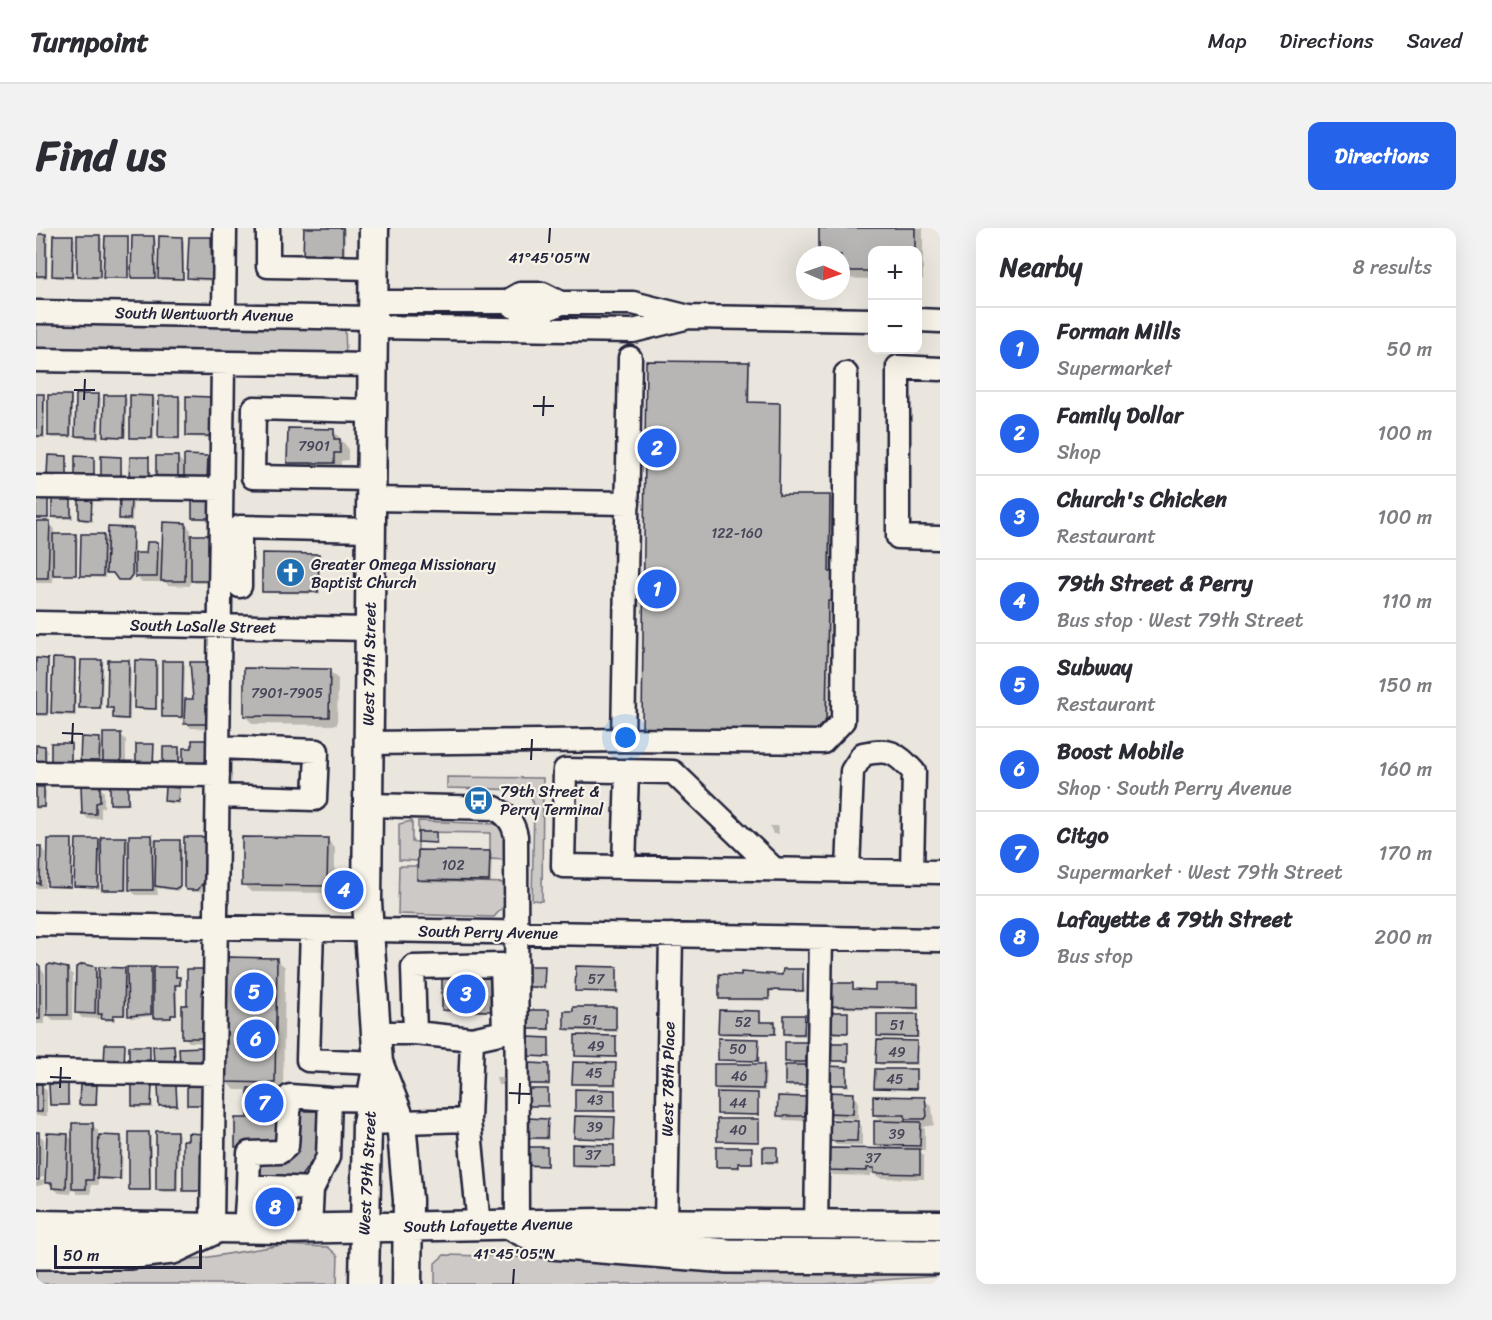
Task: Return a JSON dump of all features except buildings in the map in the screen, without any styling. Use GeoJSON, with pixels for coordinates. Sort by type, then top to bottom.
{"type":"FeatureCollection","features":[{"type":"Feature","properties":{"kind":"highway"},"geometry":{"type":"LineString","coordinates":[[517,1226],[551,1242],[657,1251],[728,1256],[940,1257]]}},
{"type":"Feature","properties":{"kind":"highway"},"geometry":{"type":"LineString","coordinates":[[36,1252],[128,1252],[172,1247],[212,1228]]}},
{"type":"Feature","properties":{"kind":"main road","name":"West 79th Street"},"geometry":{"type":"LineString","coordinates":[[374,228],[368,930],[383,1111],[408,1200],[407,1284]]}},
{"type":"Feature","properties":{"kind":"main road","name":"West 79th Street"},"geometry":{"type":"LineString","coordinates":[[364,1284],[363,1228],[383,1111]]}},
{"type":"Feature","properties":{"kind":"main road","name":"South Lafayette Avenue"},"geometry":{"type":"LineString","coordinates":[[36,1225],[408,1228],[666,1223],[816,1226],[940,1225]]}},
{"type":"Feature","properties":{"kind":"street"},"geometry":{"type":"LineString","coordinates":[[224,314],[225,228]]}},
{"type":"Feature","properties":{"kind":"street"},"geometry":{"type":"LineString","coordinates":[[268,228],[268,266],[374,268]]}},
{"type":"Feature","properties":{"kind":"street"},"geometry":{"type":"LineString","coordinates":[[278,228],[283,253],[316,267]]}},
{"type":"Feature","properties":{"kind":"street"},"geometry":{"type":"LineString","coordinates":[[373,316],[506,302],[520,294],[543,294],[561,303],[633,303],[689,316],[868,320]]}},
{"type":"Feature","properties":{"kind":"street","name":"South Wentworth Avenue"},"geometry":{"type":"LineString","coordinates":[[36,312],[373,316]]}},
{"type":"Feature","properties":{"kind":"street"},"geometry":{"type":"LineString","coordinates":[[373,316],[633,331],[689,316]]}},
{"type":"Feature","properties":{"kind":"street"},"geometry":{"type":"LineString","coordinates":[[922,320],[940,321]]}},
{"type":"Feature","properties":{"kind":"street"},"geometry":{"type":"LineString","coordinates":[[623,740],[630,358]]}},
{"type":"Feature","properties":{"kind":"street"},"geometry":{"type":"LineString","coordinates":[[36,360],[372,365]]}},
{"type":"Feature","properties":{"kind":"street"},"geometry":{"type":"LineString","coordinates":[[212,1228],[223,363]]}},
{"type":"Feature","properties":{"kind":"street"},"geometry":{"type":"LineString","coordinates":[[940,369],[898,367],[898,537],[940,538]]}},
{"type":"Feature","properties":{"kind":"street"},"geometry":{"type":"LineString","coordinates":[[368,743],[623,740],[823,742],[843,721],[846,374]]}},
{"type":"Feature","properties":{"kind":"street"},"geometry":{"type":"LineString","coordinates":[[372,411],[254,408],[253,477],[371,489],[628,502]]}},
{"type":"Feature","properties":{"kind":"street"},"geometry":{"type":"LineString","coordinates":[[36,487],[221,489]]}},
{"type":"Feature","properties":{"kind":"street"},"geometry":{"type":"LineString","coordinates":[[240,586],[240,527],[370,530]]}},
{"type":"Feature","properties":{"kind":"street","name":"South LaSalle Street"},"geometry":{"type":"LineString","coordinates":[[36,623],[369,629]]}},
{"type":"Feature","properties":{"kind":"street"},"geometry":{"type":"LineString","coordinates":[[36,773],[218,785],[315,800],[316,751],[218,747]]}},
{"type":"Feature","properties":{"kind":"street"},"geometry":{"type":"LineString","coordinates":[[848,870],[852,771],[863,754],[883,749],[897,755],[914,772],[912,871]]}},
{"type":"Feature","properties":{"kind":"street"},"geometry":{"type":"LineString","coordinates":[[774,869],[673,772],[566,770],[563,866],[940,872]]}},
{"type":"Feature","properties":{"kind":"street"},"geometry":{"type":"LineString","coordinates":[[624,867],[627,771]]}},
{"type":"Feature","properties":{"kind":"street"},"geometry":{"type":"LineString","coordinates":[[368,805],[495,808],[506,814],[513,824],[516,836],[517,1226]]}},
{"type":"Feature","properties":{"kind":"street","name":"South Perry Avenue"},"geometry":{"type":"LineString","coordinates":[[36,924],[940,940]]}},
{"type":"Feature","properties":{"kind":"street"},"geometry":{"type":"LineString","coordinates":[[312,929],[308,1060],[378,1063]]}},
{"type":"Feature","properties":{"kind":"street"},"geometry":{"type":"LineString","coordinates":[[422,965],[423,931]]}},
{"type":"Feature","properties":{"kind":"street","name":"West 78th Place"},"geometry":{"type":"LineString","coordinates":[[666,1223],[671,935]]}},
{"type":"Feature","properties":{"kind":"street"},"geometry":{"type":"LineString","coordinates":[[816,1226],[821,938]]}},
{"type":"Feature","properties":{"kind":"street"},"geometry":{"type":"LineString","coordinates":[[375,1033],[415,1033],[472,1039],[504,1032],[502,965],[413,967],[415,1033]]}},
{"type":"Feature","properties":{"kind":"street"},"geometry":{"type":"LineString","coordinates":[[472,1039],[469,1120],[479,1227]]}},
{"type":"Feature","properties":{"kind":"street"},"geometry":{"type":"LineString","coordinates":[[36,1071],[214,1074]]}},
{"type":"Feature","properties":{"kind":"street"},"geometry":{"type":"LineString","coordinates":[[245,1228],[249,1153],[280,1152],[287,1146],[290,1096],[330,1099],[383,1111],[469,1120]]}},
{"type":"Feature","properties":{"kind":"street"},"geometry":{"type":"LineString","coordinates":[[310,1228],[312,1189],[328,1157],[330,1099]]}},
{"type":"Feature","properties":{"kind":"street"},"geometry":{"type":"LineString","coordinates":[[248,1186],[312,1189]]}},
{"type":"Feature","properties":{"kind":"shaded area"},"geometry":{"type":"Polygon","coordinates":[[[36,322],[345,327],[346,355],[36,350],[36,322]]]}},
{"type":"Feature","properties":{"kind":"shaded area"},"geometry":{"type":"Polygon","coordinates":[[[447,777],[543,778],[542,901],[532,900],[534,806],[530,795],[522,790],[447,788],[447,777]]]}},
{"type":"Feature","properties":{"kind":"shaded area"},"geometry":{"type":"Polygon","coordinates":[[[412,821],[412,842],[418,842],[418,861],[399,860],[399,824],[412,821]]]}},
{"type":"Feature","properties":{"kind":"shaded area"},"geometry":{"type":"Polygon","coordinates":[[[418,821],[496,824],[506,835],[506,860],[490,859],[490,833],[418,832],[418,821]]]}},
{"type":"Feature","properties":{"kind":"shaded area"},"geometry":{"type":"Polygon","coordinates":[[[399,866],[417,866],[418,880],[505,883],[504,906],[494,917],[398,914],[399,866]]]}},
{"type":"Feature","properties":{"kind":"shaded area"},"geometry":{"type":"Polygon","coordinates":[[[282,1245],[328,1247],[338,1256],[337,1284],[36,1284],[36,1263],[124,1264],[203,1258],[282,1245]]]}},
{"type":"Feature","properties":{"kind":"shaded area"},"geometry":{"type":"Polygon","coordinates":[[[444,1255],[940,1267],[940,1276],[824,1284],[435,1284],[435,1263],[444,1255]]]}},
{"type":"Feature","properties":{"kind":"place","name":"Family Dollar"},"geometry":{"type":"Point","coordinates":[657,448]}},
{"type":"Feature","properties":{"kind":"place","name":"Greater Omega Missionary Baptist Church"},"geometry":{"type":"Point","coordinates":[290,573]}},
{"type":"Feature","properties":{"kind":"place","name":"Forman Mills"},"geometry":{"type":"Point","coordinates":[657,589]}},
{"type":"Feature","properties":{"kind":"place","name":"79th Street & Perry Terminal"},"geometry":{"type":"Point","coordinates":[479,800]}},
{"type":"Feature","properties":{"kind":"place","name":"79th Street & Perry"},"geometry":{"type":"Point","coordinates":[344,890]}},
{"type":"Feature","properties":{"kind":"place","name":"Subway"},"geometry":{"type":"Point","coordinates":[254,992]}},
{"type":"Feature","properties":{"kind":"place","name":"Church's Chicken"},"geometry":{"type":"Point","coordinates":[466,994]}},
{"type":"Feature","properties":{"kind":"place","name":"Boost Mobile"},"geometry":{"type":"Point","coordinates":[256,1039]}},
{"type":"Feature","properties":{"kind":"place","name":"Citgo"},"geometry":{"type":"Point","coordinates":[264,1103]}},
{"type":"Feature","properties":{"kind":"place","name":"Lafayette & 79th Street"},"geometry":{"type":"Point","coordinates":[275,1207]}}]}
